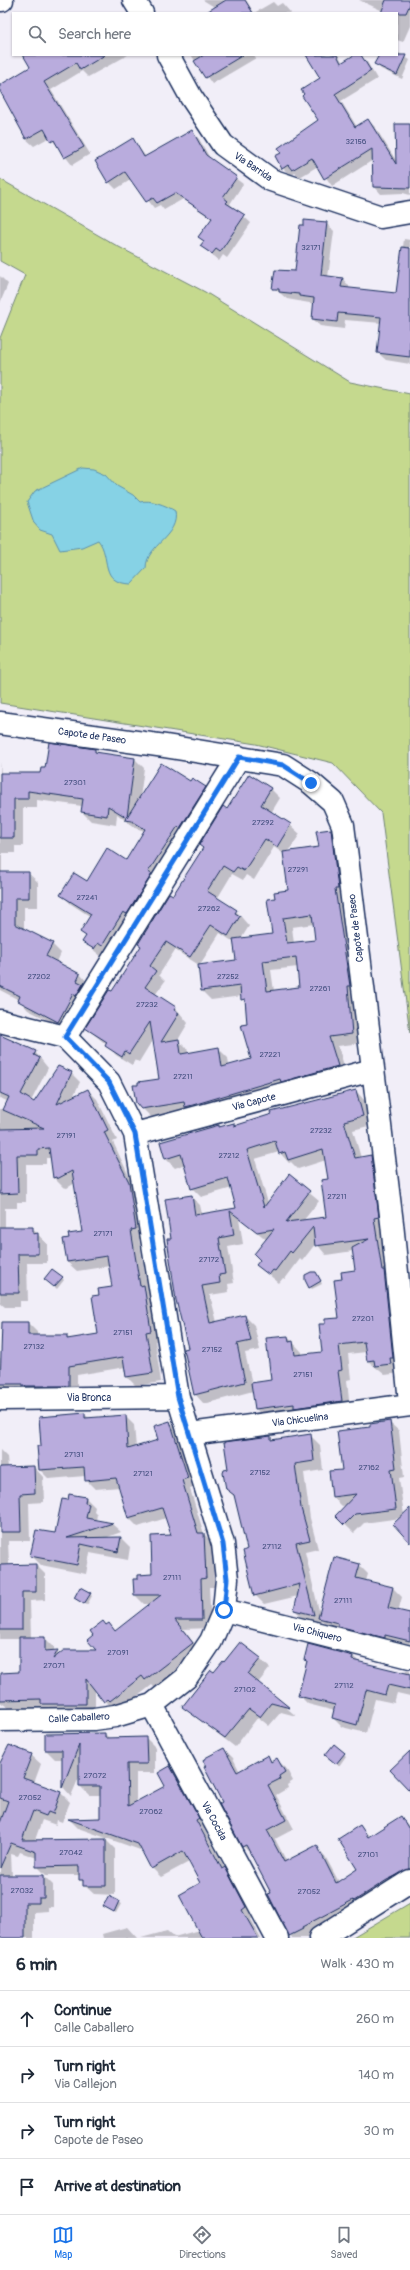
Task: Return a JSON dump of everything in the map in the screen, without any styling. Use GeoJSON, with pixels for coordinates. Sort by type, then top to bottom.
{"type":"FeatureCollection","features":[{"type":"Feature","properties":{"kind":"street"},"geometry":{"type":"LineString","coordinates":[[134,0],[141,12]]}},
{"type":"Feature","properties":{"kind":"street","name":"Via Barrida"},"geometry":{"type":"LineString","coordinates":[[169,56],[191,97],[223,145],[271,180],[382,217],[410,212]]}},
{"type":"Feature","properties":{"kind":"street","name":"Capote de Paseo"},"geometry":{"type":"LineString","coordinates":[[0,723],[239,757],[283,765],[311,783],[333,802],[343,825],[392,1223],[410,1402]]}},
{"type":"Feature","properties":{"kind":"street"},"geometry":{"type":"LineString","coordinates":[[0,1021],[65,1037],[239,757]]}},
{"type":"Feature","properties":{"kind":"street","name":"Calle Caballero"},"geometry":{"type":"LineString","coordinates":[[0,1720],[94,1719],[115,1716],[152,1705],[186,1678],[211,1641],[224,1610],[227,1579],[223,1544],[178,1397],[135,1134],[109,1082],[65,1037]]}},
{"type":"Feature","properties":{"kind":"street","name":"Via Capote"},"geometry":{"type":"LineString","coordinates":[[135,1134],[372,1070]]}},
{"type":"Feature","properties":{"kind":"street","name":"Via Bronca"},"geometry":{"type":"LineString","coordinates":[[0,1399],[178,1397]]}},
{"type":"Feature","properties":{"kind":"street","name":"Via Chicuelina"},"geometry":{"type":"LineString","coordinates":[[190,1434],[410,1405]]}},
{"type":"Feature","properties":{"kind":"street","name":"Via Chiquero"},"geometry":{"type":"LineString","coordinates":[[224,1610],[410,1657]]}},
{"type":"Feature","properties":{"kind":"street","name":"Via Cocida"},"geometry":{"type":"LineString","coordinates":[[152,1705],[276,1938]]}},
{"type":"Feature","properties":{"kind":"street"},"geometry":{"type":"LineString","coordinates":[[320,1938],[410,1880]]}},
{"type":"Feature","properties":{"kind":"green space"},"geometry":{"type":"Polygon","coordinates":[[[0,179],[119,247],[205,292],[350,382],[410,394],[410,1033],[381,813],[333,763],[256,744],[0,703],[0,338],[25,275],[0,261],[0,179]]]}},
{"type":"Feature","properties":{"kind":"green space"},"geometry":{"type":"Polygon","coordinates":[[[410,1903],[410,1938],[351,1938],[410,1903]]]}},
{"type":"Feature","properties":{"kind":"water"},"geometry":{"type":"Polygon","coordinates":[[[83,468],[94,469],[106,474],[117,486],[133,495],[140,502],[148,501],[158,503],[175,511],[173,527],[151,553],[147,560],[146,568],[131,584],[121,583],[114,579],[110,574],[102,547],[98,540],[82,547],[60,550],[52,534],[40,530],[34,523],[27,502],[35,491],[83,468]]]}},
{"type":"Feature","properties":{"kind":"building"},"geometry":{"type":"Polygon","coordinates":[[[226,0],[245,0],[252,12],[207,12],[226,0]]]}},
{"type":"Feature","properties":{"kind":"building"},"geometry":{"type":"Polygon","coordinates":[[[386,0],[410,0],[406,13],[381,12],[386,0]]]}},
{"type":"Feature","properties":{"kind":"building"},"geometry":{"type":"Polygon","coordinates":[[[406,55],[397,75],[374,64],[378,56],[406,55]]]}},
{"type":"Feature","properties":{"kind":"building"},"geometry":{"type":"Polygon","coordinates":[[[24,56],[103,56],[80,70],[76,63],[44,82],[84,147],[64,158],[54,140],[51,142],[44,129],[26,139],[0,91],[0,85],[30,67],[24,56]]]}},
{"type":"Feature","properties":{"kind":"building"},"geometry":{"type":"Polygon","coordinates":[[[202,56],[241,56],[205,78],[194,61],[202,56]]]}},
{"type":"Feature","properties":{"kind":"building"},"geometry":{"type":"Polygon","coordinates":[[[307,56],[338,56],[341,63],[352,56],[362,56],[371,71],[335,94],[355,127],[368,119],[396,164],[395,124],[410,124],[410,188],[373,187],[372,149],[324,179],[312,158],[292,170],[288,165],[282,169],[275,156],[281,153],[278,148],[318,120],[302,96],[304,94],[301,90],[320,78],[307,56]]]}},
{"type":"Feature","properties":{"kind":"building"},"geometry":{"type":"Polygon","coordinates":[[[192,130],[206,155],[237,177],[223,197],[228,201],[226,203],[245,215],[220,252],[216,249],[212,254],[200,246],[204,241],[198,237],[212,218],[175,193],[157,203],[153,198],[146,202],[125,172],[108,183],[95,161],[133,138],[144,157],[192,130]]]}},
{"type":"Feature","properties":{"kind":"building"},"geometry":{"type":"Polygon","coordinates":[[[304,220],[327,222],[321,275],[343,278],[341,287],[396,293],[402,247],[410,248],[410,357],[377,353],[381,317],[338,313],[337,322],[312,319],[314,298],[299,296],[299,294],[279,292],[279,289],[272,289],[275,270],[295,271],[300,225],[304,225],[304,220]]]}},
{"type":"Feature","properties":{"kind":"building"},"geometry":{"type":"Polygon","coordinates":[[[49,742],[95,749],[95,752],[135,758],[127,817],[161,763],[190,781],[192,778],[206,787],[180,828],[178,826],[148,872],[152,874],[127,914],[123,912],[102,946],[98,943],[94,949],[82,942],[86,936],[80,932],[91,914],[60,895],[74,873],[87,881],[107,848],[126,860],[145,829],[132,821],[125,820],[126,817],[108,806],[107,816],[81,812],[83,799],[28,791],[28,799],[14,799],[14,838],[0,838],[0,773],[40,773],[41,768],[45,768],[49,742]]]}},
{"type":"Feature","properties":{"kind":"building"},"geometry":{"type":"Polygon","coordinates":[[[249,774],[271,788],[261,805],[291,824],[277,847],[265,839],[244,871],[237,867],[233,872],[223,866],[207,891],[237,910],[235,913],[240,916],[228,936],[211,925],[190,957],[166,942],[150,966],[156,971],[145,987],[176,1007],[174,1010],[179,1013],[161,1042],[179,1039],[181,1054],[219,1047],[222,1067],[251,1059],[241,1025],[247,1024],[245,999],[241,1000],[240,986],[201,991],[198,965],[236,960],[233,939],[272,934],[267,899],[275,898],[274,892],[288,890],[283,852],[319,847],[316,831],[331,829],[338,889],[335,889],[350,986],[348,986],[352,1034],[329,1037],[338,1066],[281,1082],[280,1079],[185,1107],[184,1102],[141,1109],[136,1103],[133,1085],[138,1085],[138,1082],[159,1079],[150,1022],[129,1054],[125,1051],[122,1057],[105,1046],[107,1042],[85,1028],[109,990],[112,991],[141,946],[138,944],[169,893],[173,895],[203,848],[199,845],[223,806],[227,809],[249,774]],[[312,914],[283,918],[287,943],[315,940],[312,914]],[[296,957],[263,961],[267,991],[299,987],[296,957]]]}},
{"type":"Feature","properties":{"kind":"building"},"geometry":{"type":"Polygon","coordinates":[[[0,872],[29,872],[29,898],[15,898],[15,924],[53,943],[46,956],[80,974],[77,981],[83,984],[76,996],[73,994],[58,1022],[18,1001],[20,996],[0,986],[0,872]]]}},
{"type":"Feature","properties":{"kind":"building"},"geometry":{"type":"Polygon","coordinates":[[[0,1035],[36,1051],[34,1055],[40,1058],[21,1094],[34,1102],[58,1066],[72,1072],[57,1104],[88,1089],[108,1130],[104,1132],[129,1182],[136,1229],[131,1230],[140,1286],[144,1285],[151,1331],[146,1332],[153,1373],[126,1377],[123,1357],[69,1366],[69,1386],[23,1386],[23,1384],[0,1384],[2,1322],[28,1322],[28,1335],[67,1335],[67,1339],[98,1334],[92,1296],[99,1295],[98,1289],[112,1287],[107,1256],[67,1262],[63,1239],[69,1238],[68,1234],[82,1232],[72,1171],[57,1179],[56,1177],[53,1178],[49,1148],[38,1149],[38,1155],[17,1155],[18,1193],[0,1194],[0,1129],[44,1128],[3,1110],[9,1097],[0,1093],[0,1035]]]}},
{"type":"Feature","properties":{"kind":"building"},"geometry":{"type":"Polygon","coordinates":[[[356,1090],[363,1116],[344,1121],[355,1158],[371,1155],[379,1217],[374,1218],[382,1270],[384,1270],[393,1358],[390,1358],[391,1364],[375,1366],[374,1360],[367,1361],[364,1342],[339,1345],[342,1370],[338,1371],[342,1401],[294,1408],[294,1404],[255,1409],[251,1383],[271,1380],[266,1338],[288,1336],[289,1342],[293,1341],[295,1355],[322,1352],[319,1324],[325,1324],[325,1319],[339,1318],[334,1280],[342,1279],[341,1272],[355,1270],[352,1248],[369,1239],[315,1246],[313,1227],[292,1253],[290,1251],[275,1271],[273,1270],[269,1275],[256,1265],[260,1260],[254,1254],[274,1229],[257,1232],[230,1211],[234,1235],[219,1238],[225,1274],[219,1275],[220,1283],[202,1286],[210,1323],[245,1315],[251,1341],[237,1344],[245,1382],[194,1395],[184,1349],[188,1348],[176,1300],[167,1239],[171,1239],[165,1199],[192,1195],[195,1215],[236,1208],[228,1178],[191,1189],[181,1154],[165,1159],[160,1142],[219,1125],[219,1127],[234,1123],[234,1126],[272,1114],[271,1112],[356,1090]],[[275,1141],[247,1150],[264,1207],[289,1174],[310,1191],[286,1222],[326,1217],[321,1180],[328,1179],[323,1149],[288,1160],[285,1152],[279,1154],[275,1141]]]}},
{"type":"Feature","properties":{"kind":"building"},"geometry":{"type":"Polygon","coordinates":[[[0,1227],[33,1227],[33,1234],[38,1233],[38,1254],[18,1254],[19,1293],[0,1293],[0,1227]]]}},
{"type":"Feature","properties":{"kind":"building"},"geometry":{"type":"Polygon","coordinates":[[[52,1269],[63,1277],[54,1287],[44,1279],[52,1269]]]}},
{"type":"Feature","properties":{"kind":"building"},"geometry":{"type":"Polygon","coordinates":[[[311,1272],[316,1272],[321,1281],[309,1288],[305,1280],[305,1275],[311,1272]]]}},
{"type":"Feature","properties":{"kind":"building"},"geometry":{"type":"Polygon","coordinates":[[[85,1413],[85,1418],[126,1415],[128,1449],[158,1440],[154,1426],[170,1421],[188,1478],[182,1480],[198,1533],[204,1533],[206,1578],[201,1579],[202,1620],[175,1620],[193,1643],[145,1680],[142,1676],[110,1701],[108,1699],[104,1702],[86,1679],[86,1704],[41,1704],[41,1699],[0,1700],[0,1673],[19,1672],[19,1637],[45,1637],[45,1651],[58,1650],[53,1659],[64,1650],[96,1650],[87,1640],[93,1635],[90,1631],[103,1621],[106,1625],[109,1623],[115,1631],[161,1595],[134,1595],[133,1579],[138,1579],[138,1575],[152,1574],[151,1536],[171,1535],[162,1508],[128,1518],[116,1478],[85,1481],[84,1467],[39,1470],[37,1446],[41,1446],[39,1417],[85,1413]]]}},
{"type":"Feature","properties":{"kind":"building"},"geometry":{"type":"Polygon","coordinates":[[[390,1421],[396,1468],[391,1469],[396,1509],[355,1514],[344,1525],[335,1516],[356,1494],[332,1497],[329,1471],[342,1470],[337,1431],[370,1427],[370,1424],[390,1421]]]}},
{"type":"Feature","properties":{"kind":"building"},"geometry":{"type":"Polygon","coordinates":[[[311,1434],[314,1461],[295,1464],[301,1508],[310,1540],[296,1543],[314,1615],[294,1610],[300,1584],[254,1596],[243,1551],[247,1549],[234,1495],[226,1489],[223,1473],[224,1470],[228,1469],[224,1442],[271,1436],[271,1440],[311,1434]]]}},
{"type":"Feature","properties":{"kind":"building"},"geometry":{"type":"Polygon","coordinates":[[[34,1466],[35,1493],[20,1494],[21,1532],[0,1532],[0,1467],[34,1466]]]}},
{"type":"Feature","properties":{"kind":"building"},"geometry":{"type":"Polygon","coordinates":[[[69,1494],[86,1497],[85,1503],[89,1504],[86,1518],[113,1523],[67,1538],[121,1537],[118,1552],[81,1544],[77,1565],[30,1556],[36,1530],[55,1533],[62,1499],[68,1500],[69,1494]]]}},
{"type":"Feature","properties":{"kind":"building"},"geometry":{"type":"Polygon","coordinates":[[[410,1508],[410,1543],[393,1524],[410,1508]]]}},
{"type":"Feature","properties":{"kind":"building"},"geometry":{"type":"Polygon","coordinates":[[[334,1557],[360,1564],[356,1578],[393,1587],[388,1608],[410,1613],[410,1641],[385,1635],[385,1638],[338,1626],[338,1623],[318,1618],[334,1557]]]}},
{"type":"Feature","properties":{"kind":"building"},"geometry":{"type":"Polygon","coordinates":[[[36,1564],[36,1592],[22,1592],[22,1630],[0,1630],[0,1565],[36,1564]]]}},
{"type":"Feature","properties":{"kind":"building"},"geometry":{"type":"Polygon","coordinates":[[[80,1587],[91,1593],[84,1604],[74,1598],[80,1587]]]}},
{"type":"Feature","properties":{"kind":"building"},"geometry":{"type":"Polygon","coordinates":[[[240,1642],[261,1658],[248,1674],[290,1708],[271,1703],[260,1717],[249,1709],[225,1738],[182,1707],[211,1670],[214,1672],[240,1642]]]}},
{"type":"Feature","properties":{"kind":"building"},"geometry":{"type":"Polygon","coordinates":[[[308,1644],[353,1656],[352,1660],[410,1674],[410,1690],[388,1685],[385,1695],[366,1690],[357,1725],[332,1718],[335,1705],[298,1696],[307,1661],[304,1660],[308,1644]]]}},
{"type":"Feature","properties":{"kind":"building"},"geometry":{"type":"Polygon","coordinates":[[[105,1733],[105,1738],[146,1737],[147,1764],[127,1764],[128,1806],[165,1786],[158,1773],[170,1766],[199,1818],[196,1820],[222,1869],[225,1867],[246,1907],[242,1910],[258,1938],[202,1938],[179,1895],[200,1883],[183,1851],[151,1869],[138,1844],[68,1819],[100,1818],[100,1786],[79,1786],[79,1745],[62,1788],[62,1750],[45,1750],[45,1734],[105,1733]]]}},
{"type":"Feature","properties":{"kind":"building"},"geometry":{"type":"Polygon","coordinates":[[[334,1744],[345,1753],[336,1764],[325,1755],[334,1744]]]}},
{"type":"Feature","properties":{"kind":"building"},"geometry":{"type":"Polygon","coordinates":[[[9,1745],[32,1754],[23,1778],[61,1792],[53,1814],[48,1812],[46,1816],[33,1811],[22,1840],[106,1839],[106,1886],[83,1886],[83,1880],[79,1880],[79,1866],[36,1867],[36,1852],[11,1843],[0,1868],[0,1823],[8,1801],[0,1798],[0,1763],[9,1745]]]}},
{"type":"Feature","properties":{"kind":"building"},"geometry":{"type":"Polygon","coordinates":[[[224,1748],[237,1772],[268,1755],[271,1762],[277,1758],[285,1772],[279,1776],[280,1779],[268,1785],[286,1820],[267,1830],[284,1862],[317,1845],[336,1883],[357,1869],[338,1839],[360,1825],[368,1837],[401,1816],[410,1831],[410,1869],[387,1880],[354,1901],[353,1900],[302,1927],[303,1929],[289,1936],[268,1894],[271,1893],[246,1845],[242,1847],[219,1804],[222,1802],[204,1767],[206,1766],[203,1761],[205,1758],[224,1748]]]}},
{"type":"Feature","properties":{"kind":"building"},"geometry":{"type":"Polygon","coordinates":[[[410,1751],[410,1791],[390,1770],[410,1751]]]}},
{"type":"Feature","properties":{"kind":"building"},"geometry":{"type":"Polygon","coordinates":[[[0,1875],[44,1875],[44,1898],[39,1898],[39,1903],[25,1903],[25,1938],[0,1938],[0,1875]]]}},
{"type":"Feature","properties":{"kind":"building"},"geometry":{"type":"Polygon","coordinates":[[[109,1896],[119,1901],[114,1912],[103,1906],[109,1896]]]}},
{"type":"Feature","properties":{"kind":"route"},"geometry":{"type":"LineString","coordinates":[[224,1610],[227,1579],[223,1544],[178,1397],[135,1134],[109,1082],[65,1037],[239,757],[283,765],[311,783]]}}]}
